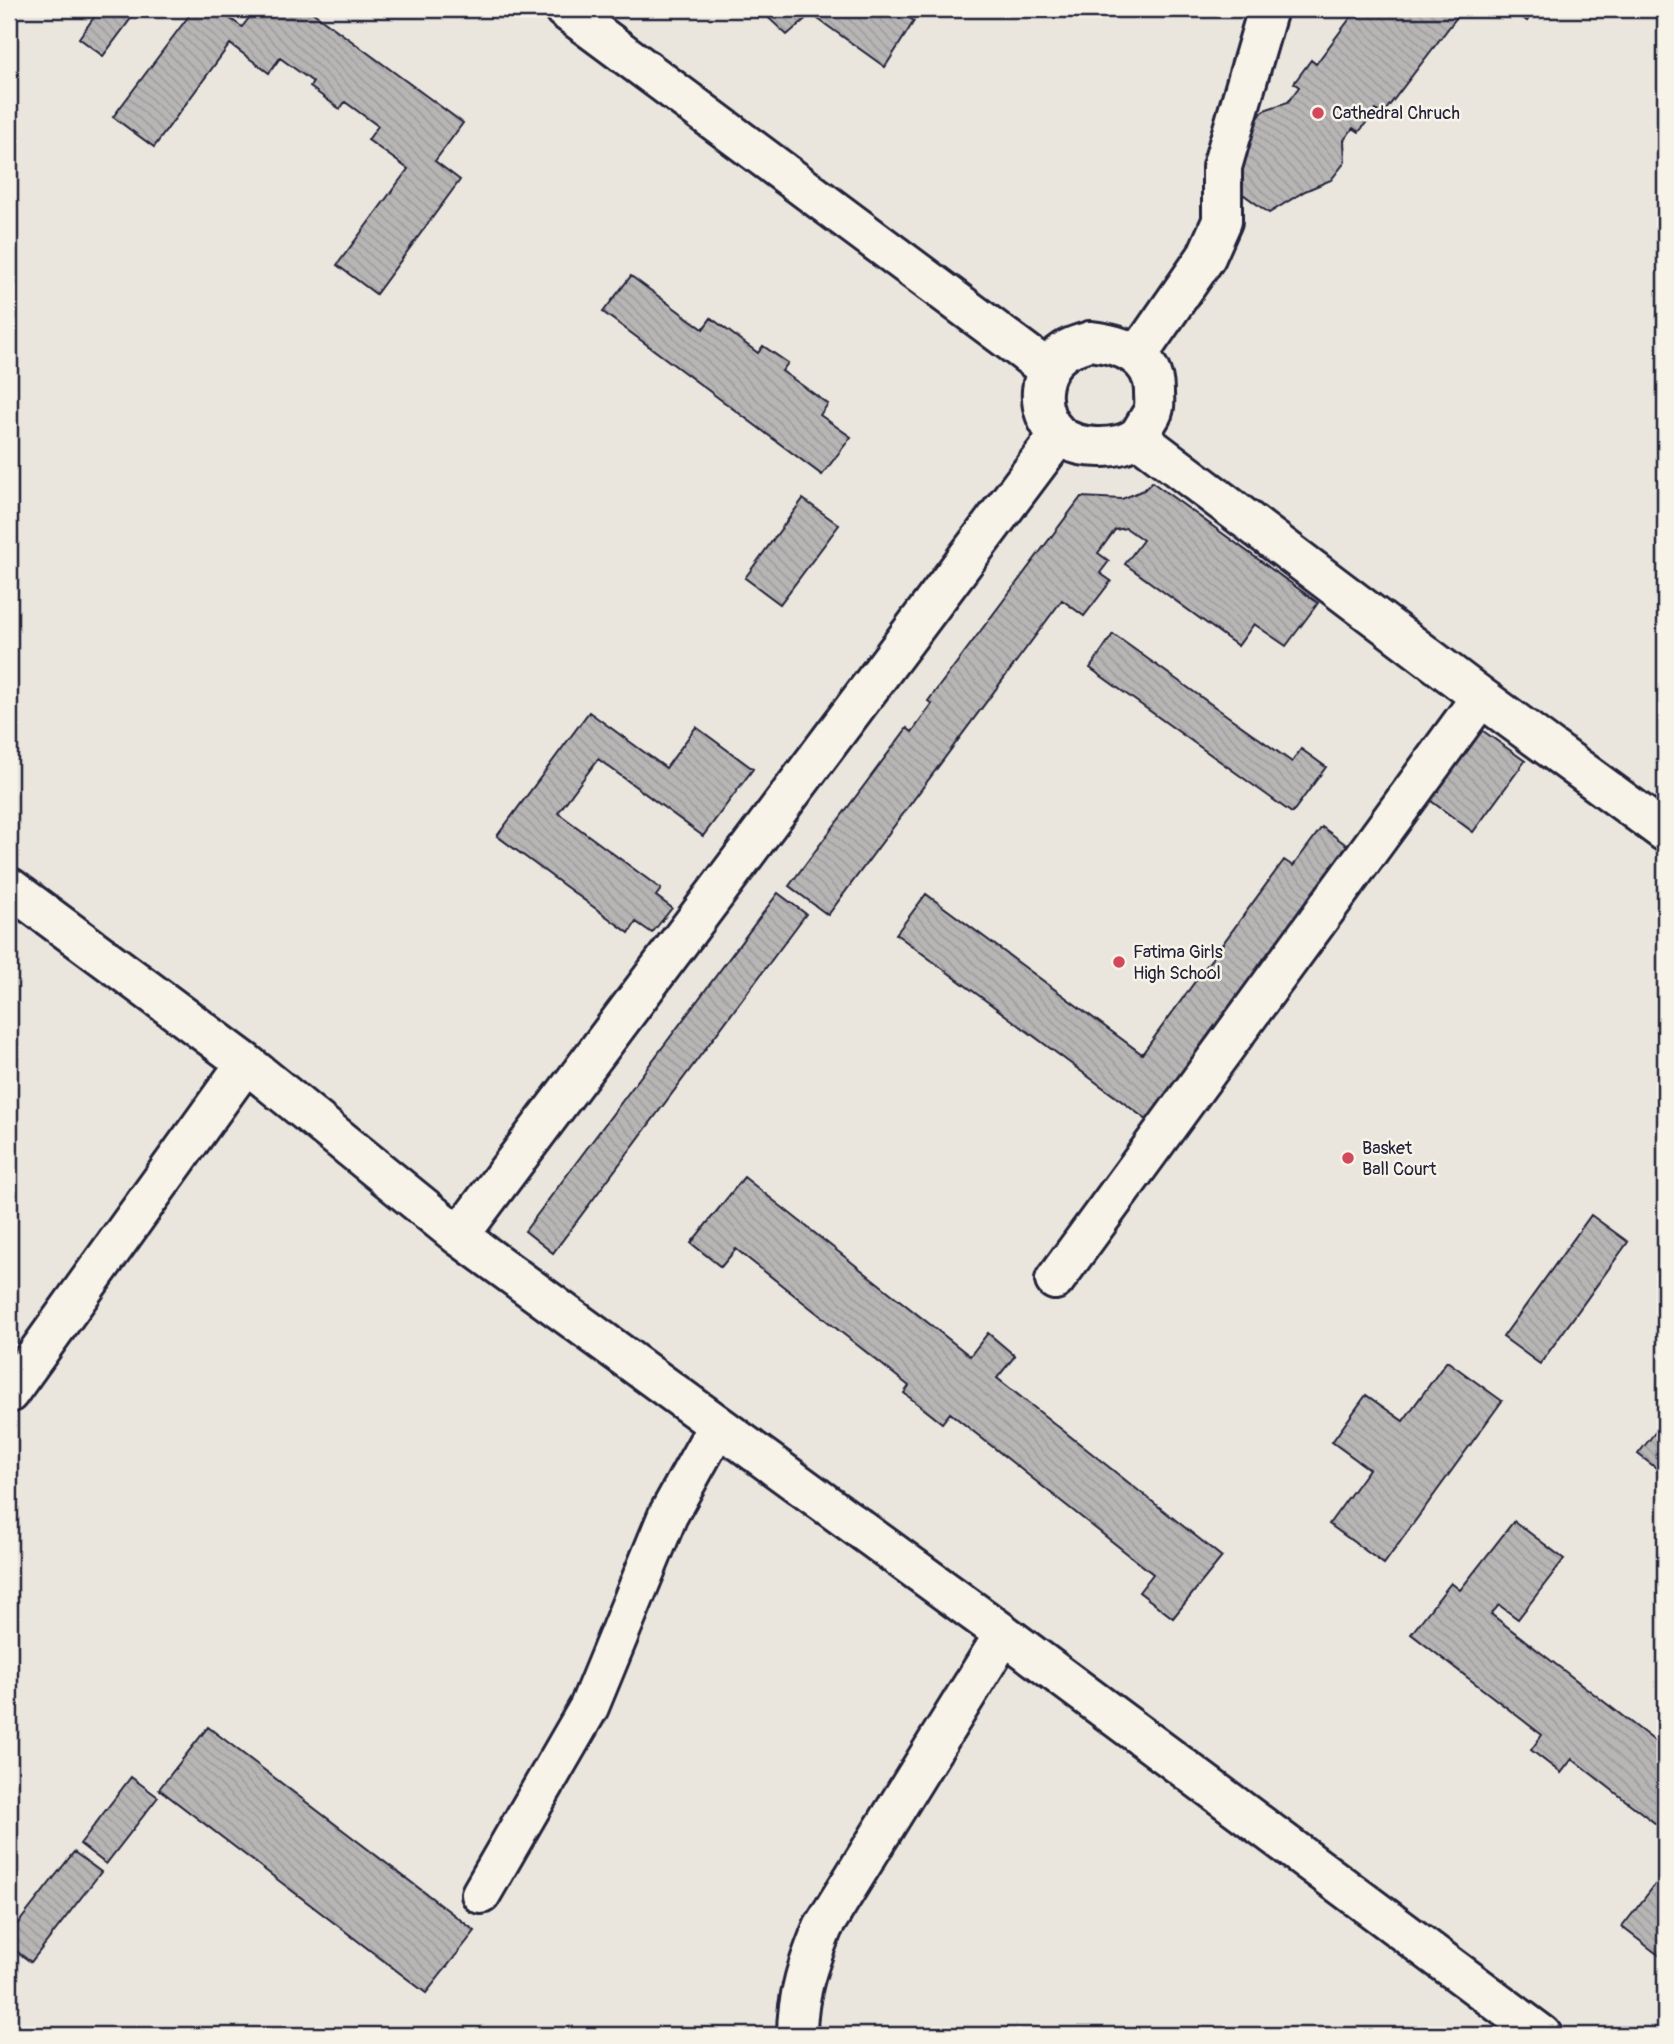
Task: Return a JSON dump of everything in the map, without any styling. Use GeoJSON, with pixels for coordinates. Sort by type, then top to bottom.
{"type":"FeatureCollection","features":[{"type":"Feature","properties":{"kind":"street"},"geometry":{"type":"LineString","coordinates":[[564,9],[1046,368]]}},
{"type":"Feature","properties":{"kind":"street"},"geometry":{"type":"LineString","coordinates":[[1138,355],[1206,257],[1222,221],[1222,167],[1268,9]]}},
{"type":"Feature","properties":{"kind":"street"},"geometry":{"type":"LineString","coordinates":[[1090,341],[1116,344],[1138,355],[1154,379],[1155,410],[1137,437],[1113,449],[1087,445],[1059,435],[1040,404],[1046,368],[1065,350],[1090,341]]}},
{"type":"Feature","properties":{"kind":"street"},"geometry":{"type":"LineString","coordinates":[[459,1236],[1059,435]]}},
{"type":"Feature","properties":{"kind":"street"},"geometry":{"type":"LineString","coordinates":[[1137,437],[1481,697],[1665,831]]}},
{"type":"Feature","properties":{"kind":"street"},"geometry":{"type":"LineString","coordinates":[[1055,1280],[1481,697]]}},
{"type":"Feature","properties":{"kind":"street"},"geometry":{"type":"LineString","coordinates":[[9,887],[246,1063],[459,1236],[1004,1634],[1542,2035]]}},
{"type":"Feature","properties":{"kind":"street"},"geometry":{"type":"LineString","coordinates":[[9,1393],[246,1063]]}},
{"type":"Feature","properties":{"kind":"street"},"geometry":{"type":"LineString","coordinates":[[481,1894],[589,1707],[668,1516],[718,1425]]}},
{"type":"Feature","properties":{"kind":"street"},"geometry":{"type":"LineString","coordinates":[[797,2035],[797,2005],[804,1973],[823,1927],[1004,1634]]}},
{"type":"Feature","properties":{"kind":"building"},"geometry":{"type":"Polygon","coordinates":[[[100,9],[138,9],[103,56],[79,38],[100,9]]]}},
{"type":"Feature","properties":{"kind":"building"},"geometry":{"type":"Polygon","coordinates":[[[194,9],[217,9],[242,27],[256,9],[308,9],[463,123],[435,161],[460,180],[376,294],[337,265],[408,169],[368,140],[378,126],[345,102],[340,109],[310,87],[313,82],[280,58],[269,73],[230,44],[154,147],[113,117],[194,9]]]}},
{"type":"Feature","properties":{"kind":"building"},"geometry":{"type":"Polygon","coordinates":[[[759,9],[896,9],[914,21],[885,67],[811,14],[787,35],[759,9]]]}},
{"type":"Feature","properties":{"kind":"building","name":"Cathedral Chruch"},"geometry":{"type":"Polygon","coordinates":[[[1357,9],[1463,9],[1382,115],[1376,110],[1359,132],[1353,128],[1344,140],[1345,162],[1331,180],[1305,191],[1269,213],[1236,189],[1244,160],[1245,136],[1264,110],[1288,102],[1299,87],[1294,83],[1311,60],[1316,64],[1357,9]]]}},
{"type":"Feature","properties":{"kind":"building"},"geometry":{"type":"Polygon","coordinates":[[[1511,9],[1536,9],[1527,21],[1511,9]]]}},
{"type":"Feature","properties":{"kind":"building"},"geometry":{"type":"Polygon","coordinates":[[[631,276],[703,329],[711,318],[758,353],[763,346],[788,363],[782,371],[828,404],[820,415],[851,437],[822,475],[603,312],[631,276]]]}},
{"type":"Feature","properties":{"kind":"building"},"geometry":{"type":"Polygon","coordinates":[[[1152,482],[1318,603],[1286,646],[1254,624],[1238,646],[1125,564],[1143,540],[1126,528],[1115,530],[1098,553],[1109,561],[1100,573],[1111,581],[1084,616],[1062,600],[828,915],[789,886],[907,728],[912,732],[932,704],[928,701],[1081,497],[1122,499],[1144,490],[1152,482]]]}},
{"type":"Feature","properties":{"kind":"building"},"geometry":{"type":"Polygon","coordinates":[[[803,499],[839,525],[780,604],[745,578],[803,499]]]}},
{"type":"Feature","properties":{"kind":"building"},"geometry":{"type":"Polygon","coordinates":[[[1113,634],[1292,762],[1301,749],[1326,767],[1292,813],[1090,668],[1113,634]]]}},
{"type":"Feature","properties":{"kind":"building"},"geometry":{"type":"Polygon","coordinates":[[[589,712],[666,768],[696,727],[753,769],[703,836],[598,759],[558,813],[661,889],[656,896],[672,908],[652,933],[636,922],[629,933],[497,836],[589,712]]]}},
{"type":"Feature","properties":{"kind":"building"},"geometry":{"type":"Polygon","coordinates":[[[1479,728],[1525,761],[1473,832],[1427,798],[1479,728]]]}},
{"type":"Feature","properties":{"kind":"building"},"geometry":{"type":"Polygon","coordinates":[[[1322,827],[1352,849],[1155,1126],[896,934],[926,894],[1142,1054],[1284,860],[1293,866],[1322,827]]]}},
{"type":"Feature","properties":{"kind":"building"},"geometry":{"type":"Polygon","coordinates":[[[778,893],[806,914],[553,1253],[525,1231],[778,893]]]}},
{"type":"Feature","properties":{"kind":"building"},"geometry":{"type":"Polygon","coordinates":[[[744,1177],[970,1356],[988,1333],[1015,1356],[997,1378],[1222,1557],[1173,1618],[1139,1592],[1153,1574],[950,1413],[942,1423],[904,1393],[909,1386],[736,1249],[721,1267],[691,1243],[744,1177]]]}},
{"type":"Feature","properties":{"kind":"building"},"geometry":{"type":"Polygon","coordinates":[[[1591,1215],[1628,1242],[1540,1364],[1503,1337],[1591,1215]]]}},
{"type":"Feature","properties":{"kind":"building"},"geometry":{"type":"Polygon","coordinates":[[[1447,1361],[1502,1401],[1384,1564],[1329,1524],[1369,1469],[1332,1442],[1366,1395],[1403,1421],[1447,1361]]]}},
{"type":"Feature","properties":{"kind":"building"},"geometry":{"type":"Polygon","coordinates":[[[1665,1420],[1665,1475],[1638,1454],[1665,1420]]]}},
{"type":"Feature","properties":{"kind":"building"},"geometry":{"type":"Polygon","coordinates":[[[1514,1521],[1564,1559],[1518,1619],[1499,1605],[1491,1614],[1665,1749],[1665,1831],[1572,1759],[1561,1773],[1531,1750],[1542,1735],[1411,1634],[1451,1583],[1460,1590],[1514,1521]]]}},
{"type":"Feature","properties":{"kind":"building"},"geometry":{"type":"Polygon","coordinates":[[[208,1727],[475,1931],[426,1993],[159,1789],[208,1727]]]}},
{"type":"Feature","properties":{"kind":"building"},"geometry":{"type":"Polygon","coordinates":[[[131,1777],[158,1797],[106,1864],[80,1844],[131,1777]]]}},
{"type":"Feature","properties":{"kind":"building"},"geometry":{"type":"Polygon","coordinates":[[[74,1852],[101,1872],[31,1962],[9,1946],[9,1935],[74,1852]]]}},
{"type":"Feature","properties":{"kind":"building"},"geometry":{"type":"Polygon","coordinates":[[[1665,1872],[1665,1960],[1622,1927],[1665,1872]]]}},
{"type":"Feature","properties":{"kind":"place","name":"Cathedral Chruch"},"geometry":{"type":"Point","coordinates":[1318,113]}},
{"type":"Feature","properties":{"kind":"place","name":"Fatima Girls High School"},"geometry":{"type":"Point","coordinates":[1119,962]}},
{"type":"Feature","properties":{"kind":"place","name":"Basket Ball Court"},"geometry":{"type":"Point","coordinates":[1348,1158]}}]}
